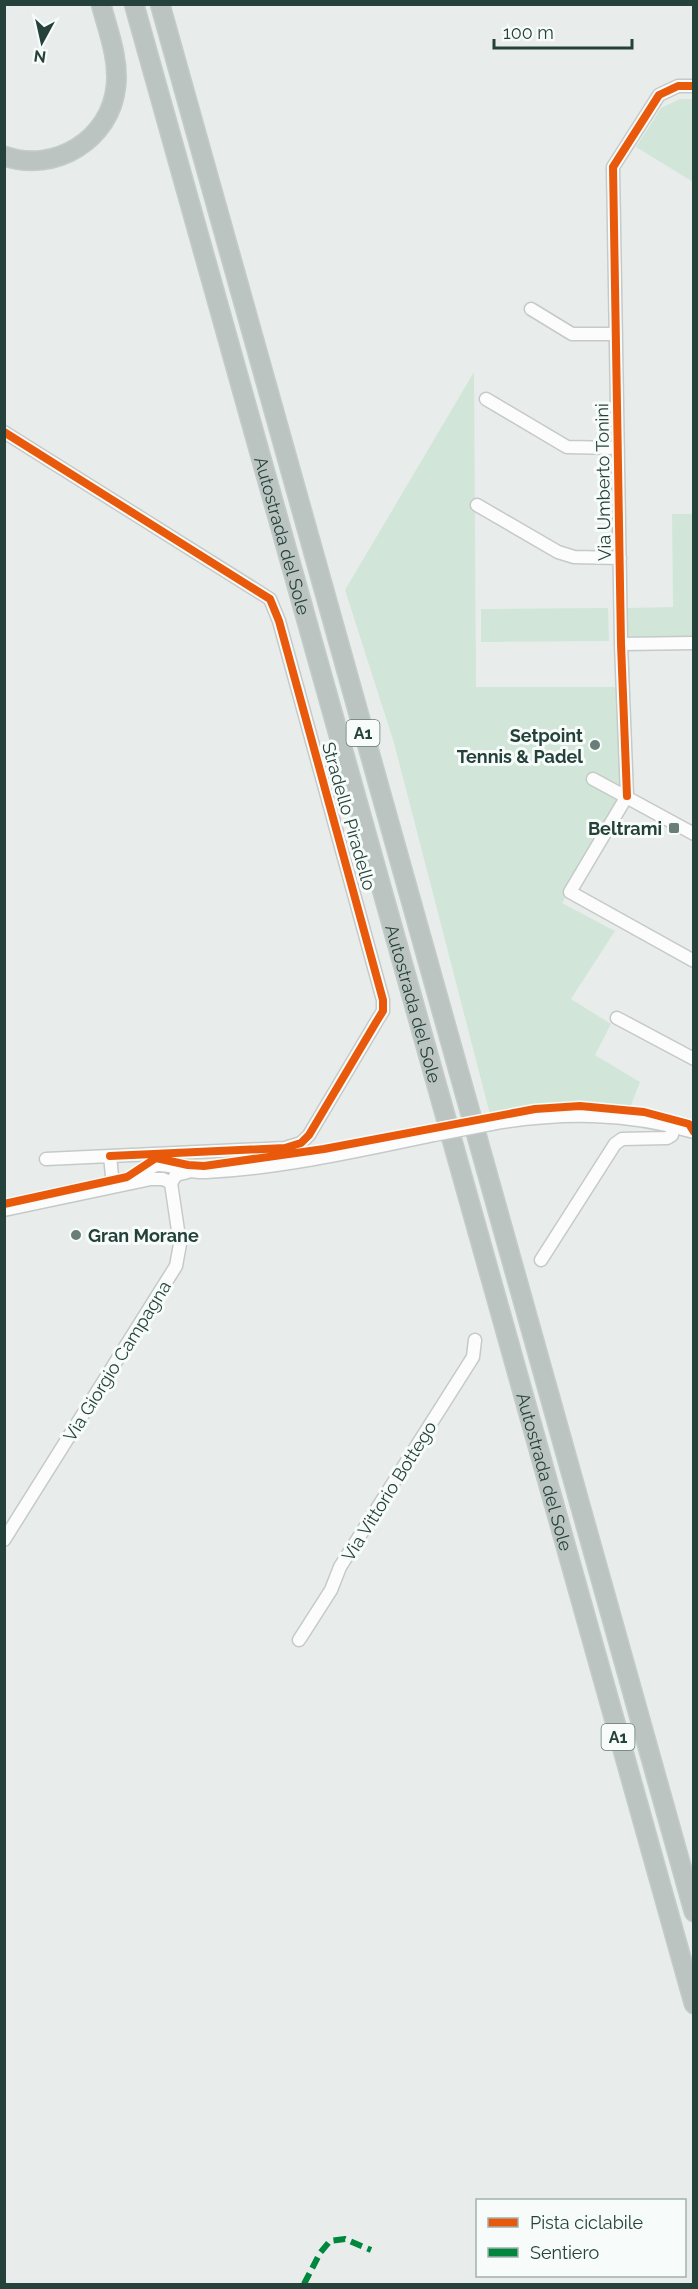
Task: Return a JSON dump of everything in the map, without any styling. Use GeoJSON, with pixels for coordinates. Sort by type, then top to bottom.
{"type":"FeatureCollection","features":[{"type":"Feature","properties":{"kind":"highway"},"geometry":{"type":"LineString","coordinates":[[4,156],[33,162],[56,158],[89,139],[102,126],[112,105],[116,85],[116,62],[101,4]]}},
{"type":"Feature","properties":{"kind":"highway","name":"Autostrada del Sole"},"geometry":{"type":"LineString","coordinates":[[135,4],[693,2004]]}},
{"type":"Feature","properties":{"kind":"highway","name":"Autostrada del Sole"},"geometry":{"type":"LineString","coordinates":[[160,4],[693,1912]]}},
{"type":"Feature","properties":{"kind":"street","name":"Via Umberto Tonini"},"geometry":{"type":"LineString","coordinates":[[627,796],[621,644],[613,167],[659,95],[678,86],[693,86]]}},
{"type":"Feature","properties":{"kind":"street"},"geometry":{"type":"LineString","coordinates":[[531,309],[572,334],[616,334]]}},
{"type":"Feature","properties":{"kind":"street","name":"Via Umberto Tonini"},"geometry":{"type":"LineString","coordinates":[[486,399],[567,447],[618,448]]}},
{"type":"Feature","properties":{"kind":"street","name":"Stradello Piradello"},"geometry":{"type":"LineString","coordinates":[[4,432],[270,599],[285,644],[383,1000],[383,1011],[309,1135],[301,1143],[285,1148],[110,1156]]}},
{"type":"Feature","properties":{"kind":"street","name":"Via Umberto Tonini"},"geometry":{"type":"LineString","coordinates":[[477,505],[558,552],[574,557],[620,558]]}},
{"type":"Feature","properties":{"kind":"street"},"geometry":{"type":"LineString","coordinates":[[621,644],[693,643]]}},
{"type":"Feature","properties":{"kind":"street"},"geometry":{"type":"LineString","coordinates":[[593,779],[693,834]]}},
{"type":"Feature","properties":{"kind":"street"},"geometry":{"type":"LineString","coordinates":[[627,796],[570,892],[693,961]]}},
{"type":"Feature","properties":{"kind":"street"},"geometry":{"type":"LineString","coordinates":[[617,1018],[693,1059]]}},
{"type":"Feature","properties":{"kind":"street"},"geometry":{"type":"LineString","coordinates":[[118,1185],[156,1165],[188,1172],[325,1158],[539,1115],[581,1114],[642,1119],[693,1130]]}},
{"type":"Feature","properties":{"kind":"street"},"geometry":{"type":"LineString","coordinates":[[541,1260],[615,1144],[622,1138],[667,1138],[672,1134],[673,1127]]}},
{"type":"Feature","properties":{"kind":"street"},"geometry":{"type":"LineString","coordinates":[[46,1159],[110,1156],[118,1185]]}},
{"type":"Feature","properties":{"kind":"street"},"geometry":{"type":"LineString","coordinates":[[4,1210],[157,1178],[172,1181],[188,1172]]}},
{"type":"Feature","properties":{"kind":"street","name":"Via Giorgio Campagna"},"geometry":{"type":"LineString","coordinates":[[7,1536],[176,1266],[180,1244],[172,1181]]}},
{"type":"Feature","properties":{"kind":"street","name":"Via Vittorio Bottego"},"geometry":{"type":"LineString","coordinates":[[299,1640],[331,1590],[340,1567],[473,1357],[475,1341]]}},
{"type":"Feature","properties":{"kind":"green space"},"geometry":{"type":"Polygon","coordinates":[[[680,99],[693,99],[693,182],[636,147],[661,108],[680,99]]]}},
{"type":"Feature","properties":{"kind":"green space"},"geometry":{"type":"Polygon","coordinates":[[[474,372],[476,687],[625,687],[627,797],[562,903],[615,931],[571,999],[611,1024],[595,1055],[640,1082],[628,1113],[593,1111],[560,1113],[492,1122],[394,743],[345,590],[474,372]]]}},
{"type":"Feature","properties":{"kind":"green space"},"geometry":{"type":"Polygon","coordinates":[[[672,514],[693,514],[693,640],[627,641],[626,608],[673,607],[672,514]]]}},
{"type":"Feature","properties":{"kind":"green space"},"geometry":{"type":"Polygon","coordinates":[[[608,608],[609,641],[481,642],[481,609],[608,608]]]}},
{"type":"Feature","properties":{"kind":"marked path"},"geometry":{"type":"LineString","coordinates":[[304,2284],[320,2253],[330,2241],[345,2239],[371,2250]]}},
{"type":"Feature","properties":{"kind":"cycle path"},"geometry":{"type":"LineString","coordinates":[[627,796],[621,644],[613,167],[659,95],[678,86],[694,86]]}},
{"type":"Feature","properties":{"kind":"cycle path"},"geometry":{"type":"LineString","coordinates":[[4,432],[270,599],[279,621],[383,1000],[383,1011],[309,1135],[301,1143],[285,1148],[110,1156]]}},
{"type":"Feature","properties":{"kind":"cycle path"},"geometry":{"type":"LineString","coordinates":[[4,1204],[127,1177],[156,1158],[204,1166],[324,1149],[535,1109],[580,1106],[644,1112],[689,1124],[694,1132]]}},
{"type":"Feature","properties":{"kind":"place","name":"Setpoint Tennis & Padel"},"geometry":{"type":"Point","coordinates":[595,745]}},
{"type":"Feature","properties":{"kind":"place","name":"Beltrami"},"geometry":{"type":"Point","coordinates":[674,828]}},
{"type":"Feature","properties":{"kind":"place","name":"Gran Morane"},"geometry":{"type":"Point","coordinates":[76,1235]}}]}
